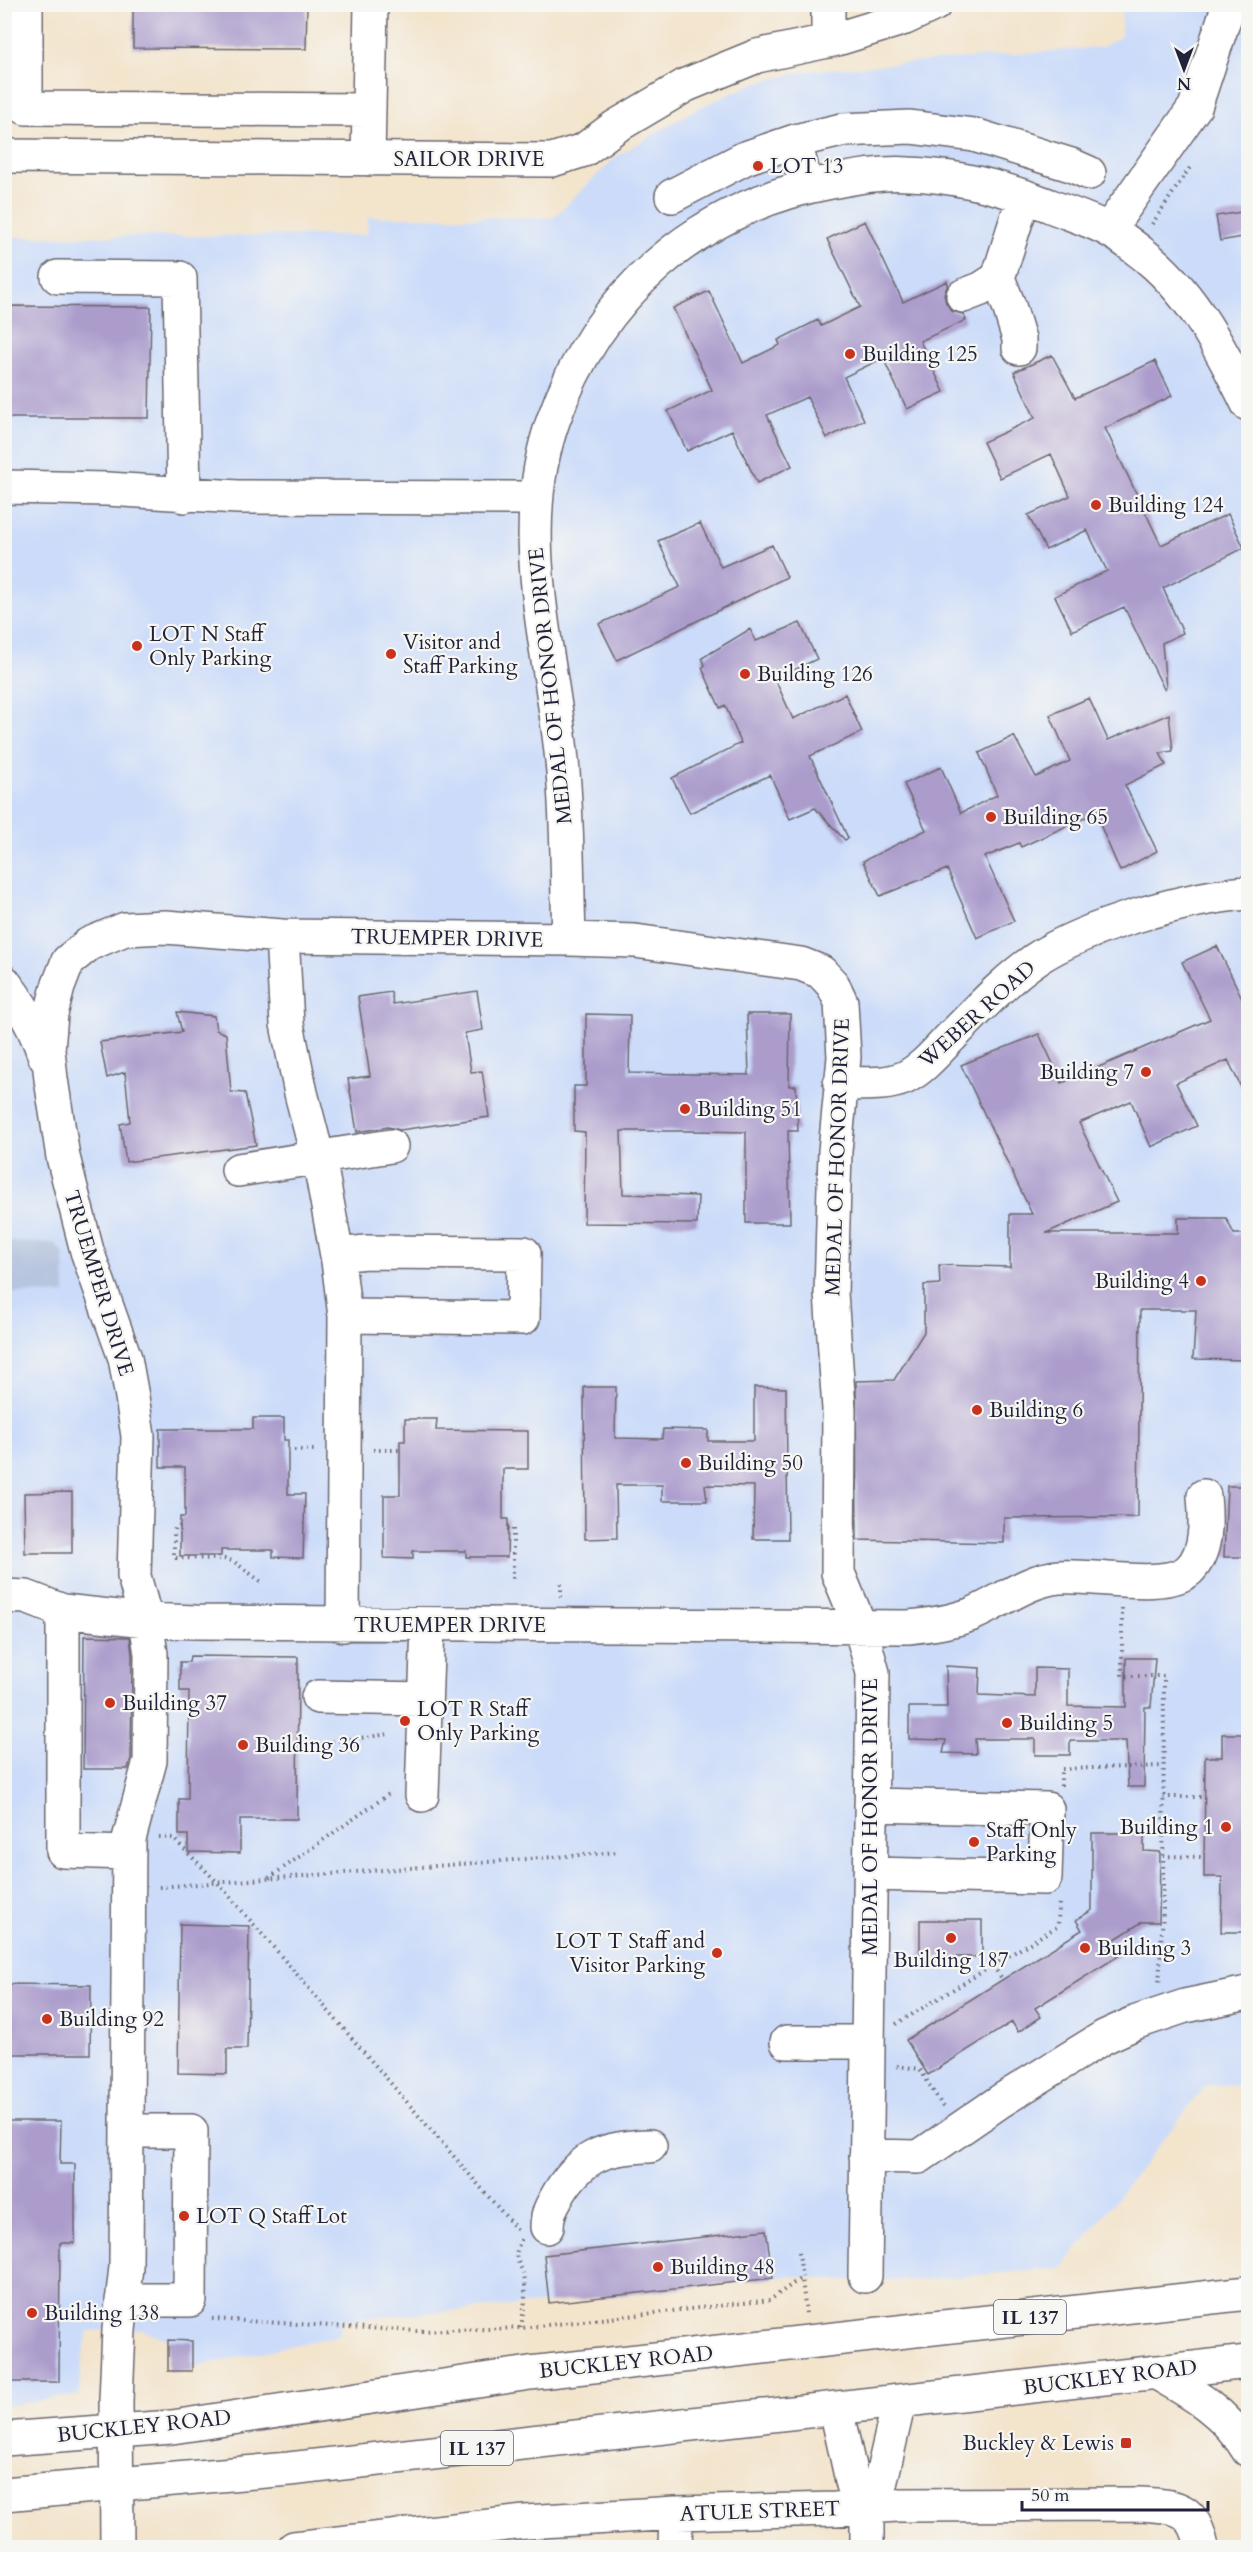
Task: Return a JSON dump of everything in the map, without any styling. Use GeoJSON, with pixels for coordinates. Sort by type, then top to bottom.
{"type":"FeatureCollection","features":[{"type":"Feature","properties":{"kind":"main road"},"geometry":{"type":"LineString","coordinates":[[26,4],[27,108],[369,110]]}},
{"type":"Feature","properties":{"kind":"main road"},"geometry":{"type":"LineString","coordinates":[[368,159],[371,4]]}},
{"type":"Feature","properties":{"kind":"main road"},"geometry":{"type":"LineString","coordinates":[[828,4],[828,42]]}},
{"type":"Feature","properties":{"kind":"main road","name":"SAILOR DRIVE"},"geometry":{"type":"LineString","coordinates":[[4,156],[552,160],[584,150],[615,127],[686,85],[757,56],[828,42],[905,18],[935,4]]}},
{"type":"Feature","properties":{"kind":"main road"},"geometry":{"type":"LineString","coordinates":[[1109,230],[1195,107],[1233,21]]}},
{"type":"Feature","properties":{"kind":"main road"},"geometry":{"type":"LineString","coordinates":[[672,196],[745,158],[795,141],[842,130],[910,127],[974,135],[1071,165],[1089,173]]}},
{"type":"Feature","properties":{"kind":"main road"},"geometry":{"type":"LineString","coordinates":[[795,141],[806,186]]}},
{"type":"Feature","properties":{"kind":"main road","name":"MEDAL OF HONOR DRIVE"},"geometry":{"type":"LineString","coordinates":[[865,2276],[866,2157],[882,2045],[870,1874],[873,1674],[860,1626],[838,1573],[839,1410],[831,1293],[835,1151],[843,1058],[841,1002],[833,985],[821,972],[801,964],[635,941],[569,939],[562,761],[541,625],[534,557],[536,498],[543,456],[552,423],[571,377],[606,318],[649,270],[702,231],[733,213],[806,186],[857,177],[906,173],[961,179],[1024,196],[1109,230],[1150,260],[1184,294],[1235,378],[1248,404]]}},
{"type":"Feature","properties":{"kind":"main road"},"geometry":{"type":"LineString","coordinates":[[963,296],[981,289],[998,278],[1024,196]]}},
{"type":"Feature","properties":{"kind":"main road"},"geometry":{"type":"LineString","coordinates":[[58,277],[180,278],[184,496]]}},
{"type":"Feature","properties":{"kind":"main road"},"geometry":{"type":"LineString","coordinates":[[998,278],[1010,306],[1019,339],[1019,348]]}},
{"type":"Feature","properties":{"kind":"main road"},"geometry":{"type":"LineString","coordinates":[[4,487],[107,489],[184,496],[536,498]]}},
{"type":"Feature","properties":{"kind":"main road","name":"WEBER ROAD"},"geometry":{"type":"LineString","coordinates":[[840,1084],[888,1083],[904,1078],[924,1065],[1004,984],[1037,958],[1077,938],[1149,912],[1190,902],[1248,893]]}},
{"type":"Feature","properties":{"kind":"main road","name":"TRUEMPER DRIVE"},"geometry":{"type":"LineString","coordinates":[[569,939],[282,936],[165,927],[125,929],[89,944],[69,961],[58,987],[51,1014],[48,1050],[51,1079],[63,1157],[87,1251],[125,1358],[132,1397],[138,1436],[134,1576],[146,1620],[343,1625],[908,1627],[941,1623],[970,1615],[1023,1587],[1057,1577],[1123,1578],[1157,1582],[1188,1571],[1198,1557],[1203,1542],[1204,1496]]}},
{"type":"Feature","properties":{"kind":"main road"},"geometry":{"type":"LineString","coordinates":[[282,936],[287,1024],[318,1159],[337,1255],[345,1316],[343,1625]]}},
{"type":"Feature","properties":{"kind":"main road"},"geometry":{"type":"LineString","coordinates":[[4,982],[20,1002],[39,1038],[51,1079]]}},
{"type":"Feature","properties":{"kind":"main road"},"geometry":{"type":"LineString","coordinates":[[238,1170],[391,1146]]}},
{"type":"Feature","properties":{"kind":"main road"},"geometry":{"type":"LineString","coordinates":[[337,1255],[366,1252],[524,1253],[523,1318],[345,1316]]}},
{"type":"Feature","properties":{"kind":"main road"},"geometry":{"type":"LineString","coordinates":[[4,1596],[26,1597],[63,1611],[146,1620],[151,1654],[150,1761],[129,1839],[142,1845]]}},
{"type":"Feature","properties":{"kind":"main road"},"geometry":{"type":"LineString","coordinates":[[63,1611],[63,1851],[142,1845]]}},
{"type":"Feature","properties":{"kind":"main road"},"geometry":{"type":"LineString","coordinates":[[422,1795],[428,1625]]}},
{"type":"Feature","properties":{"kind":"main road"},"geometry":{"type":"LineString","coordinates":[[318,1697],[425,1699]]}},
{"type":"Feature","properties":{"kind":"main road"},"geometry":{"type":"LineString","coordinates":[[870,1874],[1045,1878],[1047,1809],[871,1805]]}},
{"type":"Feature","properties":{"kind":"main road"},"geometry":{"type":"LineString","coordinates":[[117,2547],[119,2330],[126,2267],[127,2131],[142,1845]]}},
{"type":"Feature","properties":{"kind":"main road"},"geometry":{"type":"LineString","coordinates":[[866,2157],[919,2157],[1002,2100],[1104,2037],[1137,2022],[1185,2006],[1248,1993]]}},
{"type":"Feature","properties":{"kind":"main road"},"geometry":{"type":"LineString","coordinates":[[787,2042],[882,2045]]}},
{"type":"Feature","properties":{"kind":"main road"},"geometry":{"type":"LineString","coordinates":[[123,2300],[190,2300],[191,2131],[127,2131]]}},
{"type":"Feature","properties":{"kind":"main road"},"geometry":{"type":"LineString","coordinates":[[547,2227],[547,2213],[570,2175],[592,2157],[620,2146],[650,2146]]}},
{"type":"Feature","properties":{"kind":"main road","name":"BUCKLEY ROAD"},"geometry":{"type":"LineString","coordinates":[[4,2439],[172,2427],[530,2373],[1248,2293]]}},
{"type":"Feature","properties":{"kind":"main road","name":"BUCKLEY ROAD"},"geometry":{"type":"LineString","coordinates":[[4,2494],[289,2469],[1248,2362]]}},
{"type":"Feature","properties":{"kind":"main road"},"geometry":{"type":"LineString","coordinates":[[1155,2372],[1203,2399],[1221,2414],[1240,2436],[1248,2450]]}},
{"type":"Feature","properties":{"kind":"main road"},"geometry":{"type":"LineString","coordinates":[[867,2506],[879,2489],[899,2402]]}},
{"type":"Feature","properties":{"kind":"main road"},"geometry":{"type":"LineString","coordinates":[[836,2409],[853,2485],[867,2506],[867,2547]]}},
{"type":"Feature","properties":{"kind":"main road","name":"ATULE STREET"},"geometry":{"type":"LineString","coordinates":[[294,2547],[525,2522],[676,2513],[835,2509],[867,2506],[1166,2506],[1183,2510],[1193,2519],[1202,2547]]}},
{"type":"Feature","properties":{"kind":"main road"},"geometry":{"type":"LineString","coordinates":[[675,2547],[676,2513]]}},
{"type":"Feature","properties":{"kind":"path"},"geometry":{"type":"LineString","coordinates":[[288,1450],[321,1450]]}},
{"type":"Feature","properties":{"kind":"path"},"geometry":{"type":"LineString","coordinates":[[366,1450],[400,1450]]}},
{"type":"Feature","properties":{"kind":"path"},"geometry":{"type":"LineString","coordinates":[[180,1526],[175,1528],[174,1532],[176,1558],[233,1561],[263,1583]]}},
{"type":"Feature","properties":{"kind":"path"},"geometry":{"type":"LineString","coordinates":[[508,1528],[513,1528],[513,1583]]}},
{"type":"Feature","properties":{"kind":"path"},"geometry":{"type":"LineString","coordinates":[[1122,1601],[1122,1676],[1164,1676],[1162,1946],[1158,1978],[1159,1987],[1163,1993]]}},
{"type":"Feature","properties":{"kind":"path"},"geometry":{"type":"LineString","coordinates":[[309,1748],[390,1734]]}},
{"type":"Feature","properties":{"kind":"path"},"geometry":{"type":"LineString","coordinates":[[1061,1791],[1061,1769],[1163,1766]]}},
{"type":"Feature","properties":{"kind":"path"},"geometry":{"type":"LineString","coordinates":[[267,1879],[389,1794]]}},
{"type":"Feature","properties":{"kind":"path"},"geometry":{"type":"LineString","coordinates":[[1163,1797],[1204,1797]]}},
{"type":"Feature","properties":{"kind":"path"},"geometry":{"type":"LineString","coordinates":[[142,1845],[173,1838],[218,1883],[523,2236],[515,2252],[517,2262],[524,2273],[525,2286],[525,2308],[520,2328]]}},
{"type":"Feature","properties":{"kind":"path"},"geometry":{"type":"LineString","coordinates":[[159,1887],[619,1852]]}},
{"type":"Feature","properties":{"kind":"path"},"geometry":{"type":"LineString","coordinates":[[1163,1856],[1204,1857]]}},
{"type":"Feature","properties":{"kind":"path"},"geometry":{"type":"LineString","coordinates":[[943,2115],[944,2109],[920,2069],[882,2045],[993,1966],[1059,1926],[1059,1892]]}},
{"type":"Feature","properties":{"kind":"path"},"geometry":{"type":"LineString","coordinates":[[993,1966],[1003,1980]]}},
{"type":"Feature","properties":{"kind":"path"},"geometry":{"type":"LineString","coordinates":[[799,2252],[806,2317]]}},
{"type":"Feature","properties":{"kind":"path"},"geometry":{"type":"LineString","coordinates":[[206,2319],[417,2331],[520,2328],[770,2300],[801,2278]]}},
{"type":"Feature","properties":{"kind":"shaded area"},"geometry":{"type":"Polygon","coordinates":[[[1122,5],[1248,5],[1248,2085],[1206,2085],[1062,2268],[920,2280],[830,2280],[790,2276],[549,2303],[341,2320],[340,2335],[192,2367],[192,2371],[168,2371],[168,2340],[142,2329],[88,2331],[81,2366],[80,2395],[5,2406],[4,237],[367,235],[368,217],[553,218],[617,156],[698,108],[755,83],[806,71],[1102,47],[1121,37],[1122,5]]]}},
{"type":"Feature","properties":{"kind":"shaded area"},"geometry":{"type":"Polygon","coordinates":[[[5,1242],[54,1243],[64,1254],[65,1294],[5,1293],[5,1242]]]}},
{"type":"Feature","properties":{"kind":"building"},"geometry":{"type":"Polygon","coordinates":[[[133,4],[307,4],[306,49],[133,48],[133,4]]]}},
{"type":"Feature","properties":{"kind":"building"},"geometry":{"type":"Polygon","coordinates":[[[1248,211],[1248,236],[1220,241],[1216,216],[1248,211]]]}},
{"type":"Feature","properties":{"kind":"building","name":"Building 125"},"geometry":{"type":"Polygon","coordinates":[[[865,221],[903,302],[947,281],[944,294],[946,303],[952,311],[963,314],[966,320],[920,341],[944,392],[907,409],[883,358],[844,377],[864,420],[827,438],[807,397],[767,415],[792,466],[757,483],[732,430],[687,451],[668,411],[712,390],[673,308],[709,291],[743,363],[780,345],[778,340],[818,320],[821,326],[860,307],[827,239],[865,221]]]}},
{"type":"Feature","properties":{"kind":"building"},"geometry":{"type":"Polygon","coordinates":[[[4,306],[151,307],[149,418],[4,418],[4,306]]]}},
{"type":"Feature","properties":{"kind":"building","name":"Building 124"},"geometry":{"type":"Polygon","coordinates":[[[1052,355],[1075,398],[1155,361],[1172,396],[1105,428],[1161,545],[1228,514],[1244,548],[1163,588],[1183,633],[1162,643],[1166,688],[1164,689],[1124,607],[1072,631],[1055,596],[1107,571],[1087,530],[1046,550],[1028,515],[1070,496],[1051,454],[1000,478],[983,442],[1035,418],[1014,372],[1052,355]]]}},
{"type":"Feature","properties":{"kind":"building"},"geometry":{"type":"Polygon","coordinates":[[[700,523],[721,567],[772,545],[787,577],[617,660],[599,624],[680,587],[658,541],[700,523]]]}},
{"type":"Feature","properties":{"kind":"building","name":"Building 126"},"geometry":{"type":"Polygon","coordinates":[[[800,623],[817,659],[775,679],[793,719],[845,694],[862,732],[810,756],[848,838],[845,840],[815,808],[790,819],[770,775],[690,813],[672,778],[741,743],[725,705],[720,708],[702,668],[705,665],[702,658],[750,629],[756,641],[800,623]]]}},
{"type":"Feature","properties":{"kind":"building","name":"Building 65"},"geometry":{"type":"Polygon","coordinates":[[[1089,698],[1108,740],[1169,714],[1173,751],[1160,753],[1166,765],[1125,785],[1157,851],[1120,871],[1095,813],[1021,847],[1019,843],[985,857],[1014,921],[977,938],[947,869],[880,896],[863,861],[926,830],[904,784],[941,767],[961,813],[997,795],[979,753],[1014,736],[1036,777],[1070,761],[1050,715],[1089,698]]]}},
{"type":"Feature","properties":{"kind":"building"},"geometry":{"type":"Polygon","coordinates":[[[1217,946],[1243,1000],[1248,997],[1248,1102],[1228,1060],[1176,1083],[1197,1126],[1151,1147],[1131,1101],[1079,1123],[1117,1202],[1046,1233],[1178,1233],[1178,1218],[1226,1218],[1234,1234],[1248,1234],[1248,1360],[1193,1359],[1196,1310],[1140,1310],[1138,1517],[1004,1518],[1004,1543],[857,1540],[856,1381],[894,1380],[924,1332],[924,1285],[940,1284],[939,1265],[1010,1267],[1010,1214],[1032,1214],[961,1065],[1039,1034],[1062,1083],[1210,1019],[1182,962],[1217,946]]]}},
{"type":"Feature","properties":{"kind":"building"},"geometry":{"type":"Polygon","coordinates":[[[477,991],[483,1030],[465,1033],[471,1072],[482,1071],[489,1117],[400,1130],[388,1127],[357,1132],[348,1079],[370,1076],[358,997],[391,992],[393,1004],[477,991]]]}},
{"type":"Feature","properties":{"kind":"building"},"geometry":{"type":"Polygon","coordinates":[[[177,1012],[214,1016],[216,1030],[226,1034],[231,1092],[245,1093],[256,1145],[126,1162],[120,1124],[130,1122],[125,1072],[107,1078],[100,1042],[182,1032],[177,1012]]]}},
{"type":"Feature","properties":{"kind":"building","name":"Building 51"},"geometry":{"type":"Polygon","coordinates":[[[586,1014],[630,1015],[629,1073],[749,1075],[747,1014],[790,1014],[789,1086],[796,1086],[798,1131],[788,1131],[790,1223],[746,1223],[746,1132],[621,1131],[623,1194],[698,1196],[697,1224],[584,1223],[585,1132],[574,1131],[574,1086],[586,1086],[586,1014]]]}},
{"type":"Feature","properties":{"kind":"building","name":"Building 50"},"geometry":{"type":"Polygon","coordinates":[[[584,1387],[616,1387],[615,1438],[662,1439],[663,1429],[708,1430],[708,1441],[754,1441],[754,1387],[786,1388],[788,1539],[753,1539],[754,1486],[705,1485],[707,1501],[662,1501],[662,1485],[616,1485],[617,1538],[585,1539],[584,1387]]]}},
{"type":"Feature","properties":{"kind":"building"},"geometry":{"type":"Polygon","coordinates":[[[253,1418],[284,1418],[284,1440],[288,1440],[288,1494],[305,1494],[303,1558],[273,1557],[273,1550],[221,1550],[221,1556],[180,1556],[180,1517],[185,1517],[185,1467],[160,1467],[160,1429],[253,1429],[253,1418]]]}},
{"type":"Feature","properties":{"kind":"building"},"geometry":{"type":"Polygon","coordinates":[[[405,1419],[437,1419],[436,1430],[528,1431],[528,1469],[503,1469],[503,1519],[508,1519],[507,1557],[466,1557],[466,1551],[413,1551],[413,1559],[384,1558],[384,1495],[400,1495],[400,1441],[405,1441],[405,1419]]]}},
{"type":"Feature","properties":{"kind":"building"},"geometry":{"type":"Polygon","coordinates":[[[1227,1486],[1248,1486],[1248,1557],[1224,1557],[1227,1486]]]}},
{"type":"Feature","properties":{"kind":"building"},"geometry":{"type":"Polygon","coordinates":[[[72,1492],[72,1553],[25,1553],[24,1493],[72,1492]]]}},
{"type":"Feature","properties":{"kind":"building","name":"Building 37"},"geometry":{"type":"Polygon","coordinates":[[[84,1636],[130,1637],[132,1655],[131,1758],[128,1769],[83,1769],[84,1636]]]}},
{"type":"Feature","properties":{"kind":"building","name":"Building 36"},"geometry":{"type":"Polygon","coordinates":[[[190,1656],[298,1657],[297,1819],[240,1819],[240,1853],[188,1852],[188,1835],[179,1835],[179,1799],[188,1799],[189,1691],[180,1691],[180,1662],[189,1662],[190,1656]]]}},
{"type":"Feature","properties":{"kind":"building","name":"Building 5"},"geometry":{"type":"Polygon","coordinates":[[[1126,1658],[1155,1658],[1151,1707],[1145,1707],[1144,1787],[1128,1787],[1126,1741],[1070,1741],[1070,1755],[1035,1755],[1035,1739],[975,1739],[976,1754],[943,1753],[946,1740],[909,1739],[909,1707],[947,1707],[946,1666],[980,1668],[979,1695],[1035,1697],[1035,1668],[1068,1669],[1068,1706],[1126,1707],[1126,1658]]]}},
{"type":"Feature","properties":{"kind":"building","name":"Building 1"},"geometry":{"type":"Polygon","coordinates":[[[1222,1734],[1248,1734],[1248,1932],[1221,1932],[1222,1877],[1204,1877],[1205,1757],[1222,1757],[1222,1734]]]}},
{"type":"Feature","properties":{"kind":"building","name":"Building 3"},"geometry":{"type":"Polygon","coordinates":[[[1092,1833],[1144,1833],[1144,1851],[1160,1852],[1159,1922],[1142,1922],[1112,1941],[1120,1955],[1035,2008],[1041,2017],[1018,2032],[1012,2022],[928,2075],[906,2040],[1082,1930],[1076,1920],[1092,1910],[1092,1833]]]}},
{"type":"Feature","properties":{"kind":"building","name":"Building 187"},"geometry":{"type":"Polygon","coordinates":[[[920,1920],[982,1920],[982,1957],[920,1957],[920,1920]]]}},
{"type":"Feature","properties":{"kind":"building"},"geometry":{"type":"Polygon","coordinates":[[[180,1924],[249,1926],[247,2049],[227,2049],[227,2074],[178,2073],[180,1924]]]}},
{"type":"Feature","properties":{"kind":"building","name":"Building 92"},"geometry":{"type":"Polygon","coordinates":[[[4,1984],[91,1985],[90,2054],[4,2054],[4,1984]]]}},
{"type":"Feature","properties":{"kind":"building","name":"Building 138"},"geometry":{"type":"Polygon","coordinates":[[[4,2121],[61,2121],[60,2164],[75,2164],[75,2243],[60,2243],[59,2382],[4,2382],[4,2121]]]}},
{"type":"Feature","properties":{"kind":"building","name":"Building 48"},"geometry":{"type":"Polygon","coordinates":[[[766,2230],[773,2278],[549,2303],[544,2255],[766,2230]]]}},
{"type":"Feature","properties":{"kind":"building"},"geometry":{"type":"Polygon","coordinates":[[[168,2340],[192,2341],[192,2371],[168,2371],[168,2340]]]}},
{"type":"Feature","properties":{"kind":"place","name":"LOT 13"},"geometry":{"type":"Point","coordinates":[758,166]}},
{"type":"Feature","properties":{"kind":"place","name":"Building 125"},"geometry":{"type":"Point","coordinates":[850,354]}},
{"type":"Feature","properties":{"kind":"place","name":"Building 124"},"geometry":{"type":"Point","coordinates":[1096,505]}},
{"type":"Feature","properties":{"kind":"place","name":"LOT N Staff Only Parking"},"geometry":{"type":"Point","coordinates":[137,646]}},
{"type":"Feature","properties":{"kind":"place","name":"Visitor and Staff Parking"},"geometry":{"type":"Point","coordinates":[391,654]}},
{"type":"Feature","properties":{"kind":"place","name":"Building 126"},"geometry":{"type":"Point","coordinates":[745,674]}},
{"type":"Feature","properties":{"kind":"place","name":"Building 65"},"geometry":{"type":"Point","coordinates":[991,817]}},
{"type":"Feature","properties":{"kind":"place","name":"Building 7"},"geometry":{"type":"Point","coordinates":[1146,1072]}},
{"type":"Feature","properties":{"kind":"place","name":"Building 51"},"geometry":{"type":"Point","coordinates":[685,1109]}},
{"type":"Feature","properties":{"kind":"place","name":"Building 4"},"geometry":{"type":"Point","coordinates":[1201,1281]}},
{"type":"Feature","properties":{"kind":"place","name":"Building 6"},"geometry":{"type":"Point","coordinates":[977,1410]}},
{"type":"Feature","properties":{"kind":"place","name":"Building 50"},"geometry":{"type":"Point","coordinates":[686,1463]}},
{"type":"Feature","properties":{"kind":"place","name":"Building 37"},"geometry":{"type":"Point","coordinates":[110,1703]}},
{"type":"Feature","properties":{"kind":"place","name":"LOT R Staff Only Parking"},"geometry":{"type":"Point","coordinates":[405,1721]}},
{"type":"Feature","properties":{"kind":"place","name":"Building 5"},"geometry":{"type":"Point","coordinates":[1007,1723]}},
{"type":"Feature","properties":{"kind":"place","name":"Building 36"},"geometry":{"type":"Point","coordinates":[243,1745]}},
{"type":"Feature","properties":{"kind":"place","name":"Building 1"},"geometry":{"type":"Point","coordinates":[1226,1827]}},
{"type":"Feature","properties":{"kind":"place","name":"Staff Only Parking"},"geometry":{"type":"Point","coordinates":[974,1842]}},
{"type":"Feature","properties":{"kind":"place","name":"Building 187"},"geometry":{"type":"Point","coordinates":[951,1938]}},
{"type":"Feature","properties":{"kind":"place","name":"Building 3"},"geometry":{"type":"Point","coordinates":[1085,1948]}},
{"type":"Feature","properties":{"kind":"place","name":"LOT T Staff and Visitor Parking"},"geometry":{"type":"Point","coordinates":[717,1953]}},
{"type":"Feature","properties":{"kind":"place","name":"Building 92"},"geometry":{"type":"Point","coordinates":[47,2019]}},
{"type":"Feature","properties":{"kind":"place","name":"LOT Q Staff Lot"},"geometry":{"type":"Point","coordinates":[184,2216]}},
{"type":"Feature","properties":{"kind":"place","name":"Building 48"},"geometry":{"type":"Point","coordinates":[658,2267]}},
{"type":"Feature","properties":{"kind":"place","name":"Building 138"},"geometry":{"type":"Point","coordinates":[32,2313]}},
{"type":"Feature","properties":{"kind":"place","name":"Buckley & Lewis"},"geometry":{"type":"Point","coordinates":[1126,2443]}}]}
